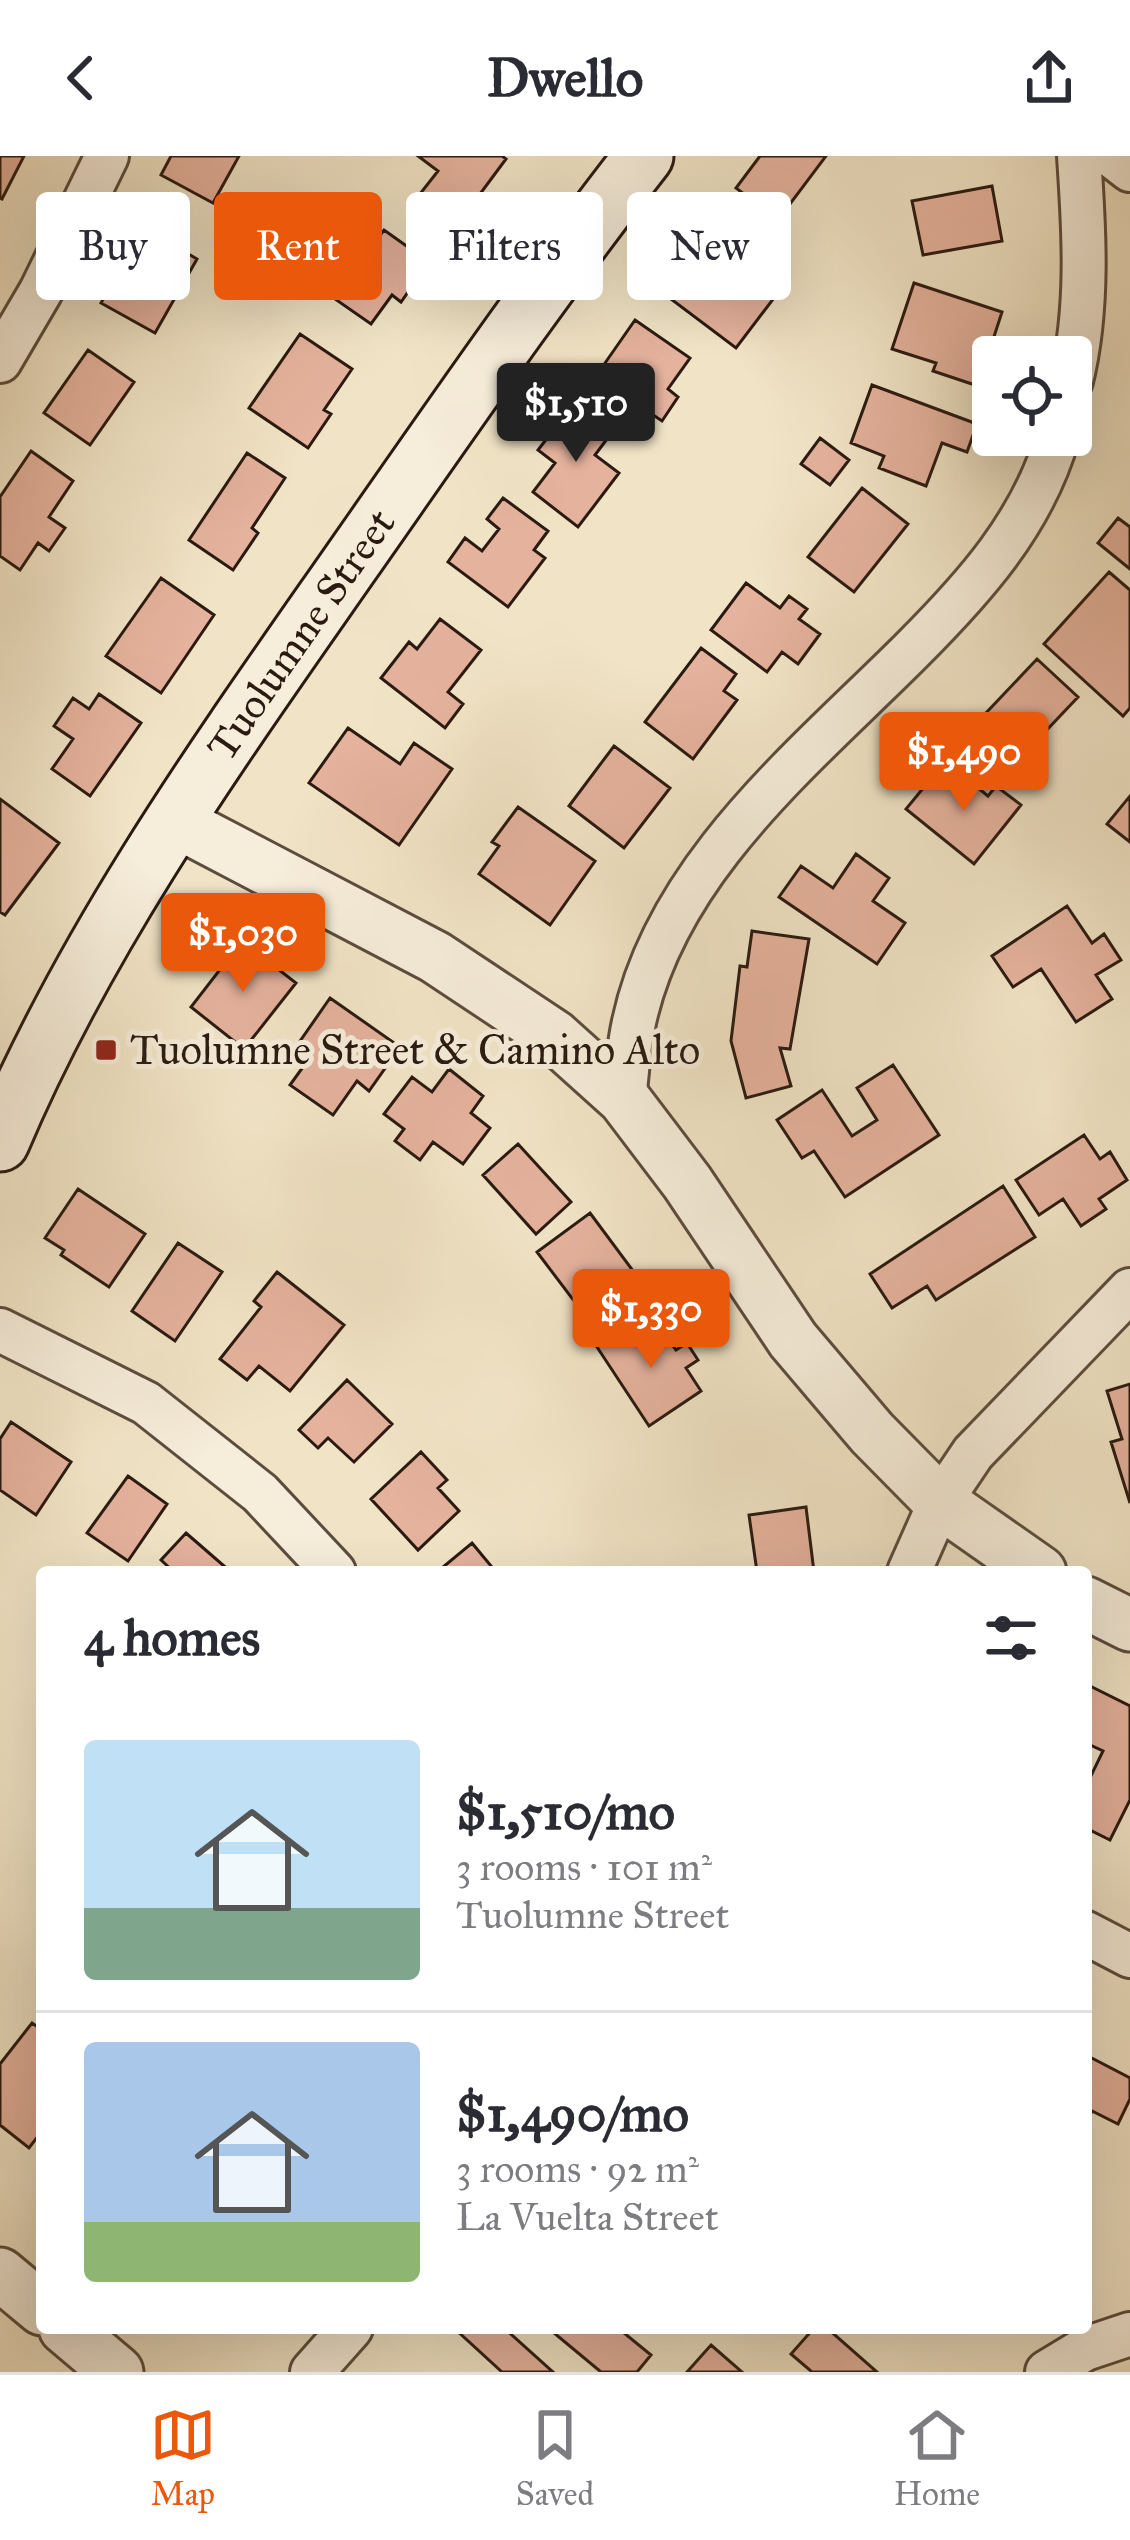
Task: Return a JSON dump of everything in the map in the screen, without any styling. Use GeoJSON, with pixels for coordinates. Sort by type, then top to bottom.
{"type":"FeatureCollection","features":[{"type":"Feature","properties":{"kind":"main road","name":"Tuolumne Street"},"geometry":{"type":"LineString","coordinates":[[0,1142],[104,936],[256,698],[488,362],[644,156]]}},
{"type":"Feature","properties":{"kind":"street"},"geometry":{"type":"LineString","coordinates":[[0,362],[41,291],[107,156]]}},
{"type":"Feature","properties":{"kind":"street"},"geometry":{"type":"LineString","coordinates":[[1077,336],[1083,222],[1079,156]]}},
{"type":"Feature","properties":{"kind":"street"},"geometry":{"type":"LineString","coordinates":[[1112,156],[1130,170]]}},
{"type":"Feature","properties":{"kind":"street"},"geometry":{"type":"LineString","coordinates":[[624,1100],[633,1025],[651,968],[675,917],[724,844],[968,593],[1009,542],[1050,456]]}},
{"type":"Feature","properties":{"kind":"street"},"geometry":{"type":"LineString","coordinates":[[176,821],[435,957],[554,1036],[624,1100],[687,1182],[794,1340],[872,1433],[940,1502],[1031,1566]]}},
{"type":"Feature","properties":{"kind":"street"},"geometry":{"type":"LineString","coordinates":[[912,1566],[940,1502],[973,1453],[1130,1290]]}},
{"type":"Feature","properties":{"kind":"street"},"geometry":{"type":"LineString","coordinates":[[0,1330],[146,1402],[260,1492],[328,1566]]}},
{"type":"Feature","properties":{"kind":"street"},"geometry":{"type":"LineString","coordinates":[[1092,1606],[1130,1625]]}},
{"type":"Feature","properties":{"kind":"street"},"geometry":{"type":"LineString","coordinates":[[1092,1937],[1130,1956]]}},
{"type":"Feature","properties":{"kind":"street"},"geometry":{"type":"LineString","coordinates":[[0,2274],[36,2304]]}},
{"type":"Feature","properties":{"kind":"street"},"geometry":{"type":"LineString","coordinates":[[72,2334],[117,2372]]}},
{"type":"Feature","properties":{"kind":"street"},"geometry":{"type":"LineString","coordinates":[[312,2372],[346,2334]]}},
{"type":"Feature","properties":{"kind":"street"},"geometry":{"type":"LineString","coordinates":[[1047,2372],[1085,2349],[1130,2334]]}},
{"type":"Feature","properties":{"kind":"building"},"geometry":{"type":"Polygon","coordinates":[[[0,156],[24,156],[2,199],[0,198],[0,156]]]}},
{"type":"Feature","properties":{"kind":"building"},"geometry":{"type":"Polygon","coordinates":[[[171,156],[239,156],[219,192],[214,192],[213,203],[161,175],[171,156]]]}},
{"type":"Feature","properties":{"kind":"building"},"geometry":{"type":"Polygon","coordinates":[[[418,156],[506,159],[481,192],[422,192],[438,171],[418,156]]]}},
{"type":"Feature","properties":{"kind":"building"},"geometry":{"type":"Polygon","coordinates":[[[760,156],[826,156],[791,203],[791,192],[741,192],[736,188],[760,156]]]}},
{"type":"Feature","properties":{"kind":"building"},"geometry":{"type":"Polygon","coordinates":[[[992,186],[1002,241],[923,255],[912,201],[992,186]]]}},
{"type":"Feature","properties":{"kind":"building"},"geometry":{"type":"Polygon","coordinates":[[[382,233],[406,246],[406,295],[401,302],[392,295],[371,324],[336,300],[382,300],[382,233]]]}},
{"type":"Feature","properties":{"kind":"building"},"geometry":{"type":"Polygon","coordinates":[[[914,283],[1002,312],[994,336],[972,336],[972,384],[933,371],[936,363],[892,349],[914,283]]]}},
{"type":"Feature","properties":{"kind":"building"},"geometry":{"type":"Polygon","coordinates":[[[103,300],[174,300],[155,333],[103,300]]]}},
{"type":"Feature","properties":{"kind":"building"},"geometry":{"type":"Polygon","coordinates":[[[672,300],[772,300],[736,348],[672,300]]]}},
{"type":"Feature","properties":{"kind":"building"},"geometry":{"type":"Polygon","coordinates":[[[635,320],[690,358],[668,389],[678,397],[662,421],[596,376],[635,320]]]}},
{"type":"Feature","properties":{"kind":"building"},"geometry":{"type":"Polygon","coordinates":[[[300,334],[352,369],[324,410],[331,414],[308,448],[249,408],[300,334]]]}},
{"type":"Feature","properties":{"kind":"building"},"geometry":{"type":"Polygon","coordinates":[[[88,350],[134,382],[90,445],[44,413],[88,350]]]}},
{"type":"Feature","properties":{"kind":"building"},"geometry":{"type":"Polygon","coordinates":[[[872,385],[972,422],[967,452],[942,443],[926,486],[879,468],[884,456],[851,443],[872,385]]]}},
{"type":"Feature","properties":{"kind":"building"},"geometry":{"type":"Polygon","coordinates":[[[575,402],[613,431],[595,455],[619,473],[578,527],[533,492],[555,463],[538,450],[575,402]]]}},
{"type":"Feature","properties":{"kind":"building"},"geometry":{"type":"Polygon","coordinates":[[[820,438],[849,460],[830,485],[801,464],[820,438]]]}},
{"type":"Feature","properties":{"kind":"building"},"geometry":{"type":"Polygon","coordinates":[[[31,451],[73,481],[49,517],[65,528],[49,551],[38,543],[20,570],[0,556],[0,497],[31,451]]]}},
{"type":"Feature","properties":{"kind":"building"},"geometry":{"type":"Polygon","coordinates":[[[247,453],[285,478],[252,528],[258,533],[233,570],[189,540],[247,453]]]}},
{"type":"Feature","properties":{"kind":"building"},"geometry":{"type":"Polygon","coordinates":[[[862,488],[908,524],[854,592],[808,557],[862,488]]]}},
{"type":"Feature","properties":{"kind":"building"},"geometry":{"type":"Polygon","coordinates":[[[503,498],[548,531],[534,550],[545,558],[508,607],[448,562],[465,538],[482,551],[499,529],[487,519],[503,498]]]}},
{"type":"Feature","properties":{"kind":"building"},"geometry":{"type":"Polygon","coordinates":[[[1118,518],[1130,527],[1130,569],[1098,543],[1118,518]]]}},
{"type":"Feature","properties":{"kind":"building"},"geometry":{"type":"Polygon","coordinates":[[[1109,572],[1130,590],[1130,708],[1123,716],[1044,644],[1109,572]]]}},
{"type":"Feature","properties":{"kind":"building"},"geometry":{"type":"Polygon","coordinates":[[[161,578],[214,615],[161,693],[106,656],[161,578]]]}},
{"type":"Feature","properties":{"kind":"building"},"geometry":{"type":"Polygon","coordinates":[[[746,583],[780,608],[789,596],[807,609],[799,619],[820,634],[798,664],[782,652],[767,672],[711,630],[746,583]]]}},
{"type":"Feature","properties":{"kind":"building"},"geometry":{"type":"Polygon","coordinates":[[[440,619],[481,650],[448,692],[463,704],[445,728],[381,678],[409,642],[417,649],[440,619]]]}},
{"type":"Feature","properties":{"kind":"building"},"geometry":{"type":"Polygon","coordinates":[[[701,648],[736,674],[724,691],[737,700],[693,759],[645,722],[701,648]]]}},
{"type":"Feature","properties":{"kind":"building"},"geometry":{"type":"Polygon","coordinates":[[[1037,659],[1078,697],[1007,772],[967,733],[1037,659]]]}},
{"type":"Feature","properties":{"kind":"building"},"geometry":{"type":"Polygon","coordinates":[[[99,694],[141,723],[90,796],[52,769],[73,739],[54,726],[73,698],[89,709],[99,694]]]}},
{"type":"Feature","properties":{"kind":"building"},"geometry":{"type":"Polygon","coordinates":[[[348,728],[400,764],[414,743],[452,769],[399,845],[309,783],[348,728]]]}},
{"type":"Feature","properties":{"kind":"building"},"geometry":{"type":"Polygon","coordinates":[[[614,746],[670,788],[624,848],[569,806],[614,746]]]}},
{"type":"Feature","properties":{"kind":"building"},"geometry":{"type":"Polygon","coordinates":[[[954,768],[988,796],[996,786],[1021,805],[974,864],[906,809],[929,781],[938,788],[954,768]]]}},
{"type":"Feature","properties":{"kind":"building"},"geometry":{"type":"Polygon","coordinates":[[[1130,796],[1130,842],[1107,824],[1130,796]]]}},
{"type":"Feature","properties":{"kind":"building"},"geometry":{"type":"Polygon","coordinates":[[[0,799],[59,843],[5,915],[0,912],[0,799]]]}},
{"type":"Feature","properties":{"kind":"building"},"geometry":{"type":"Polygon","coordinates":[[[518,807],[595,861],[550,925],[479,874],[499,846],[492,842],[518,807]]]}},
{"type":"Feature","properties":{"kind":"building"},"geometry":{"type":"Polygon","coordinates":[[[856,854],[889,878],[873,901],[905,923],[877,964],[779,897],[801,866],[833,888],[856,854]]]}},
{"type":"Feature","properties":{"kind":"building"},"geometry":{"type":"Polygon","coordinates":[[[1067,906],[1092,943],[1104,934],[1121,960],[1096,975],[1112,999],[1076,1022],[1041,969],[1013,987],[992,956],[1067,906]]]}},
{"type":"Feature","properties":{"kind":"building"},"geometry":{"type":"Polygon","coordinates":[[[752,931],[809,939],[790,1049],[780,1048],[791,1086],[746,1098],[731,1041],[740,966],[747,967],[752,931]]]}},
{"type":"Feature","properties":{"kind":"building"},"geometry":{"type":"Polygon","coordinates":[[[242,941],[296,983],[244,1049],[191,1007],[242,941]]]}},
{"type":"Feature","properties":{"kind":"building"},"geometry":{"type":"Polygon","coordinates":[[[330,998],[400,1047],[369,1091],[357,1081],[333,1115],[290,1085],[303,1067],[289,1057],[330,998]]]}},
{"type":"Feature","properties":{"kind":"building"},"geometry":{"type":"Polygon","coordinates":[[[893,1065],[939,1135],[845,1197],[814,1151],[802,1158],[777,1120],[822,1090],[852,1136],[877,1120],[857,1088],[893,1065]]]}},
{"type":"Feature","properties":{"kind":"building"},"geometry":{"type":"Polygon","coordinates":[[[449,1069],[483,1096],[471,1113],[490,1128],[463,1164],[433,1142],[420,1160],[395,1141],[404,1129],[384,1114],[412,1077],[432,1092],[449,1069]]]}},
{"type":"Feature","properties":{"kind":"building"},"geometry":{"type":"Polygon","coordinates":[[[1084,1135],[1100,1159],[1110,1152],[1127,1180],[1099,1199],[1106,1209],[1081,1226],[1063,1199],[1039,1215],[1016,1180],[1084,1135]]]}},
{"type":"Feature","properties":{"kind":"building"},"geometry":{"type":"Polygon","coordinates":[[[518,1144],[571,1202],[536,1234],[483,1175],[518,1144]]]}},
{"type":"Feature","properties":{"kind":"building"},"geometry":{"type":"Polygon","coordinates":[[[1003,1186],[1035,1237],[936,1300],[927,1286],[892,1308],[870,1274],[1003,1186]]]}},
{"type":"Feature","properties":{"kind":"building"},"geometry":{"type":"Polygon","coordinates":[[[78,1189],[145,1234],[109,1287],[61,1255],[64,1250],[45,1238],[78,1189]]]}},
{"type":"Feature","properties":{"kind":"building"},"geometry":{"type":"Polygon","coordinates":[[[590,1213],[645,1287],[593,1326],[537,1252],[590,1213]]]}},
{"type":"Feature","properties":{"kind":"building"},"geometry":{"type":"Polygon","coordinates":[[[178,1243],[222,1272],[175,1341],[132,1311],[178,1243]]]}},
{"type":"Feature","properties":{"kind":"building"},"geometry":{"type":"Polygon","coordinates":[[[277,1272],[344,1325],[290,1391],[259,1366],[247,1380],[220,1359],[261,1307],[254,1301],[277,1272]]]}},
{"type":"Feature","properties":{"kind":"building"},"geometry":{"type":"Polygon","coordinates":[[[626,1323],[641,1345],[662,1331],[676,1350],[687,1343],[698,1360],[686,1368],[701,1391],[649,1426],[595,1344],[626,1323]]]}},
{"type":"Feature","properties":{"kind":"building"},"geometry":{"type":"Polygon","coordinates":[[[347,1380],[392,1424],[354,1462],[328,1438],[318,1448],[299,1430],[347,1380]]]}},
{"type":"Feature","properties":{"kind":"building"},"geometry":{"type":"Polygon","coordinates":[[[1130,1384],[1130,1503],[1111,1442],[1122,1439],[1107,1391],[1130,1384]]]}},
{"type":"Feature","properties":{"kind":"building"},"geometry":{"type":"Polygon","coordinates":[[[11,1422],[71,1462],[36,1515],[0,1490],[0,1439],[11,1422]]]}},
{"type":"Feature","properties":{"kind":"building"},"geometry":{"type":"Polygon","coordinates":[[[421,1452],[447,1480],[438,1488],[459,1511],[418,1550],[371,1499],[421,1452]]]}},
{"type":"Feature","properties":{"kind":"building"},"geometry":{"type":"Polygon","coordinates":[[[128,1476],[167,1504],[128,1561],[87,1533],[128,1476]]]}},
{"type":"Feature","properties":{"kind":"building"},"geometry":{"type":"Polygon","coordinates":[[[806,1507],[813,1566],[756,1566],[749,1515],[806,1507]]]}},
{"type":"Feature","properties":{"kind":"building"},"geometry":{"type":"Polygon","coordinates":[[[186,1533],[224,1566],[168,1566],[161,1560],[186,1533]]]}},
{"type":"Feature","properties":{"kind":"building"},"geometry":{"type":"Polygon","coordinates":[[[472,1543],[491,1566],[444,1566],[472,1543]]]}},
{"type":"Feature","properties":{"kind":"building"},"geometry":{"type":"Polygon","coordinates":[[[1092,1687],[1130,1706],[1130,1800],[1110,1840],[1092,1831],[1092,1774],[1103,1751],[1092,1746],[1092,1687]]]}},
{"type":"Feature","properties":{"kind":"building"},"geometry":{"type":"Polygon","coordinates":[[[32,2023],[36,2026],[36,2139],[29,2148],[0,2125],[0,2064],[32,2023]]]}},
{"type":"Feature","properties":{"kind":"building"},"geometry":{"type":"Polygon","coordinates":[[[1092,2058],[1130,2078],[1130,2099],[1118,2124],[1092,2111],[1092,2058]]]}},
{"type":"Feature","properties":{"kind":"building"},"geometry":{"type":"Polygon","coordinates":[[[461,2334],[511,2334],[553,2372],[502,2372],[461,2334]]]}},
{"type":"Feature","properties":{"kind":"building"},"geometry":{"type":"Polygon","coordinates":[[[555,2334],[625,2334],[651,2355],[637,2372],[601,2372],[555,2334]]]}},
{"type":"Feature","properties":{"kind":"building"},"geometry":{"type":"Polygon","coordinates":[[[809,2334],[834,2334],[877,2372],[812,2372],[791,2354],[809,2334]]]}},
{"type":"Feature","properties":{"kind":"building"},"geometry":{"type":"Polygon","coordinates":[[[711,2345],[742,2372],[687,2372],[711,2345]]]}},
{"type":"Feature","properties":{"kind":"place","name":"Tuolumne Street & Camino Alto"},"geometry":{"type":"Point","coordinates":[106,1050]}}]}
